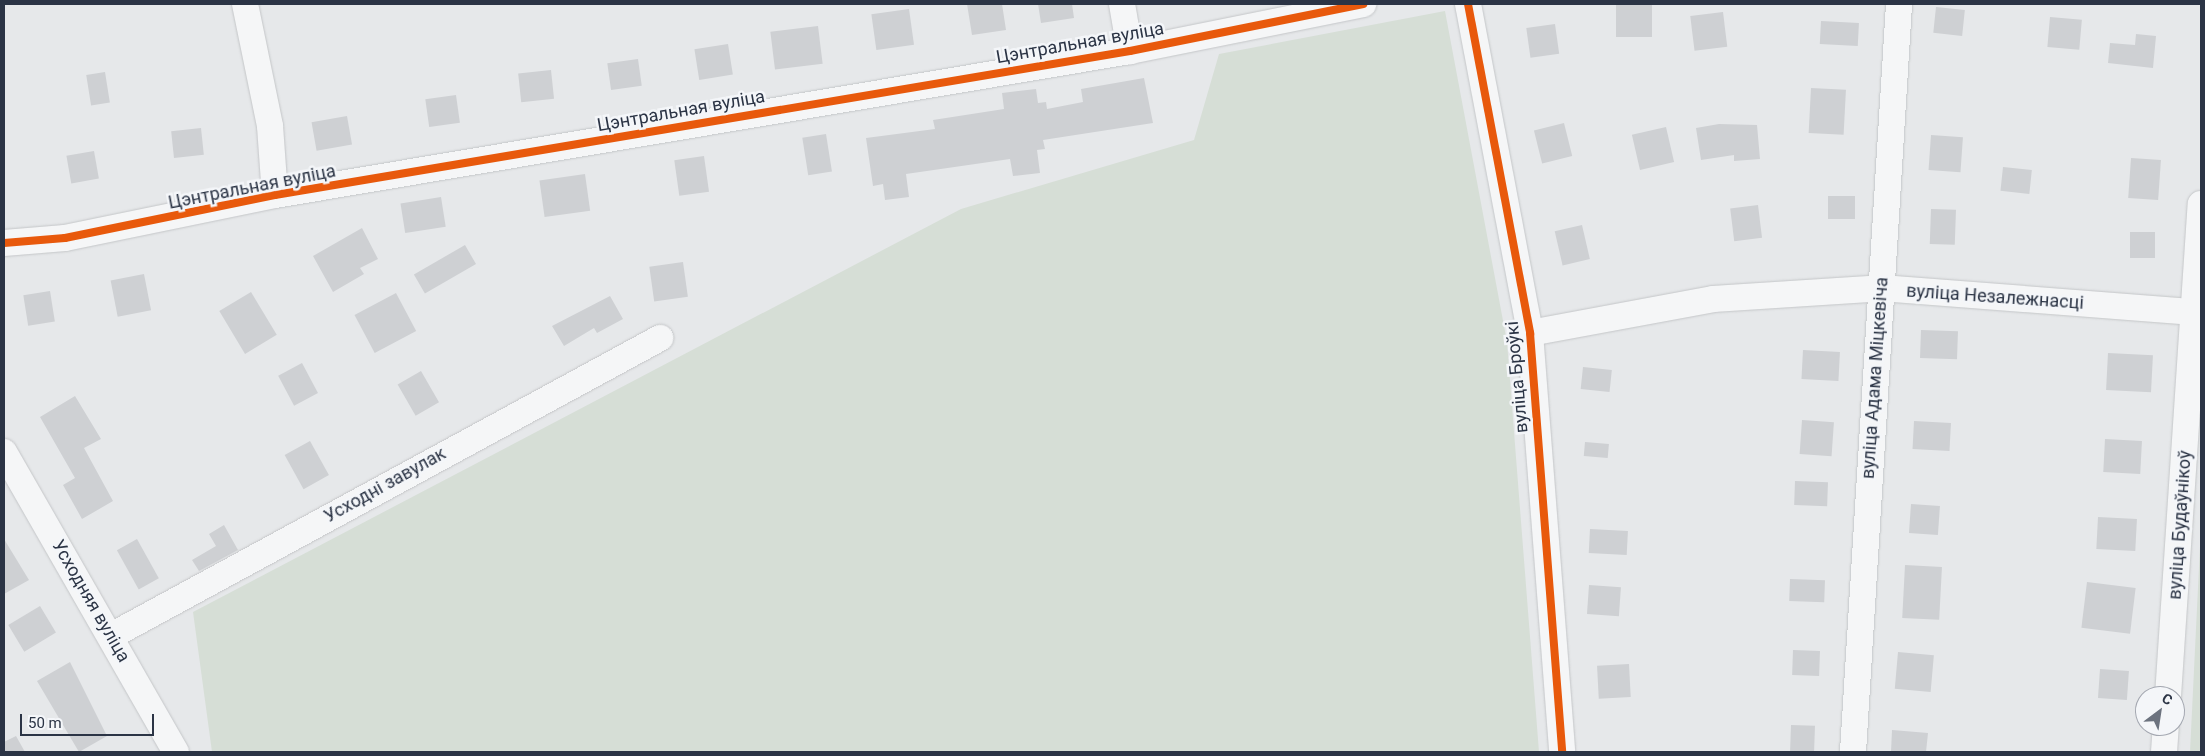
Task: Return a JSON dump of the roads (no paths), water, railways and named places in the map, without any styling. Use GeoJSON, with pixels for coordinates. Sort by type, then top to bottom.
{"type":"FeatureCollection","features":[{"type":"Feature","properties":{"kind":"street"},"geometry":{"type":"LineString","coordinates":[[245,4],[270,126],[274,195]]}},
{"type":"Feature","properties":{"kind":"street"},"geometry":{"type":"LineString","coordinates":[[1122,4],[1130,51]]}},
{"type":"Feature","properties":{"kind":"street","name":"Цэнтральная вуліца"},"geometry":{"type":"LineString","coordinates":[[4,244],[65,238],[274,195],[1130,51],[1363,4]]}},
{"type":"Feature","properties":{"kind":"street","name":"вуліца Броўкі"},"geometry":{"type":"LineString","coordinates":[[1468,4],[1530,334],[1562,752]]}},
{"type":"Feature","properties":{"kind":"street","name":"вуліца Адама Міцкевіча"},"geometry":{"type":"LineString","coordinates":[[1853,752],[1899,4]]}},
{"type":"Feature","properties":{"kind":"street","name":"вуліца Будаўнікоў"},"geometry":{"type":"LineString","coordinates":[[2169,686],[2201,204]]}},
{"type":"Feature","properties":{"kind":"street","name":"вуліца Незалежнасці"},"geometry":{"type":"LineString","coordinates":[[1530,334],[1713,299],[1881,288],[2194,312]]}},
{"type":"Feature","properties":{"kind":"street","name":"Усходні завулак"},"geometry":{"type":"LineString","coordinates":[[111,636],[660,338]]}},
{"type":"Feature","properties":{"kind":"street","name":"Усходняя вуліца"},"geometry":{"type":"LineString","coordinates":[[4,452],[176,752]]}},
{"type":"Feature","properties":{"kind":"street"},"geometry":{"type":"LineString","coordinates":[[2164,752],[2165,736]]}}]}
